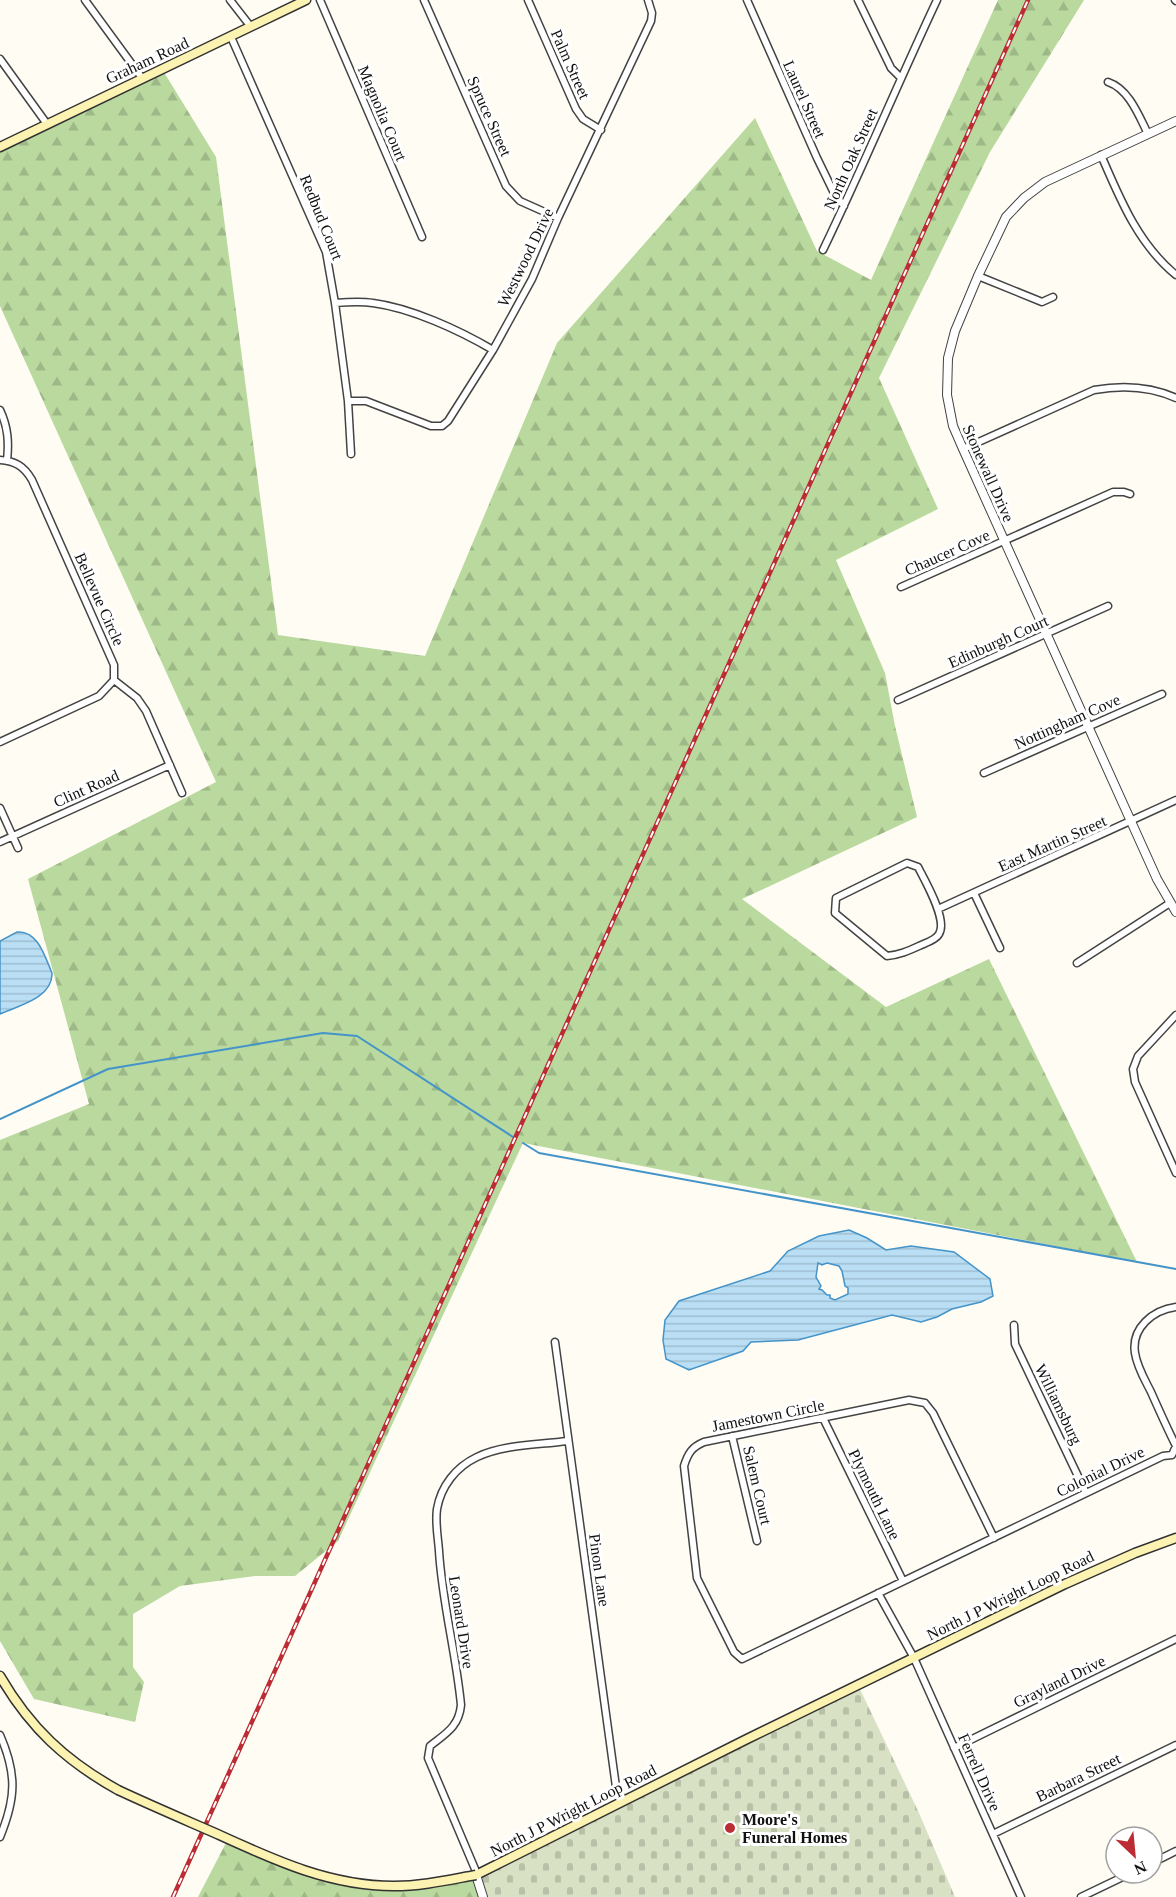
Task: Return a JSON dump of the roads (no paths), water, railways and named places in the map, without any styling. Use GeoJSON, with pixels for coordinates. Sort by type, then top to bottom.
{"type":"FeatureCollection","features":[{"type":"Feature","properties":{"kind":"main road","name":"Graham Road"},"geometry":{"type":"LineString","coordinates":[[0,147],[306,0]]}},
{"type":"Feature","properties":{"kind":"main road","name":"North J P Wright Loop Road"},"geometry":{"type":"LineString","coordinates":[[0,1676],[16,1703],[52,1745],[73,1762],[118,1790],[288,1866],[358,1884],[418,1885],[476,1875],[1073,1580],[1176,1538]]}},
{"type":"Feature","properties":{"kind":"street"},"geometry":{"type":"LineString","coordinates":[[85,0],[142,78]]}},
{"type":"Feature","properties":{"kind":"street"},"geometry":{"type":"LineString","coordinates":[[230,0],[251,27]]}},
{"type":"Feature","properties":{"kind":"street","name":"Magnolia Court"},"geometry":{"type":"LineString","coordinates":[[320,0],[422,237]]}},
{"type":"Feature","properties":{"kind":"street","name":"Spruce Street"},"geometry":{"type":"LineString","coordinates":[[424,0],[506,186],[520,201],[558,218]]}},
{"type":"Feature","properties":{"kind":"street","name":"Palm Street"},"geometry":{"type":"LineString","coordinates":[[528,0],[576,109],[583,119],[601,130]]}},
{"type":"Feature","properties":{"kind":"street","name":"Westwood Drive"},"geometry":{"type":"LineString","coordinates":[[348,401],[366,400],[431,426],[442,426],[448,421],[493,350],[532,279],[558,218],[651,21],[652,13],[648,0]]}},
{"type":"Feature","properties":{"kind":"street","name":"Laurel Street"},"geometry":{"type":"LineString","coordinates":[[747,0],[817,158],[835,195],[844,206]]}},
{"type":"Feature","properties":{"kind":"street"},"geometry":{"type":"LineString","coordinates":[[858,0],[891,68],[901,78]]}},
{"type":"Feature","properties":{"kind":"street","name":"North Oak Street"},"geometry":{"type":"LineString","coordinates":[[823,250],[870,152],[937,0]]}},
{"type":"Feature","properties":{"kind":"street","name":"Redbud Court"},"geometry":{"type":"LineString","coordinates":[[231,37],[326,252],[348,401],[351,454]]}},
{"type":"Feature","properties":{"kind":"street"},"geometry":{"type":"LineString","coordinates":[[0,59],[47,124]]}},
{"type":"Feature","properties":{"kind":"street"},"geometry":{"type":"LineString","coordinates":[[1108,82],[1123,92],[1148,134]]}},
{"type":"Feature","properties":{"kind":"street","name":"Stonewall Drive"},"geometry":{"type":"LineString","coordinates":[[1176,121],[1045,182],[1016,206],[1002,225],[955,331],[946,374],[946,396],[953,426],[1157,879],[1176,912]]}},
{"type":"Feature","properties":{"kind":"street"},"geometry":{"type":"LineString","coordinates":[[1101,156],[1138,234],[1161,262],[1176,275]]}},
{"type":"Feature","properties":{"kind":"street"},"geometry":{"type":"LineString","coordinates":[[978,276],[1042,302],[1053,297]]}},
{"type":"Feature","properties":{"kind":"street"},"geometry":{"type":"LineString","coordinates":[[335,303],[371,302],[392,307],[461,332],[493,350]]}},
{"type":"Feature","properties":{"kind":"street"},"geometry":{"type":"LineString","coordinates":[[963,449],[1094,390],[1108,387],[1133,387],[1160,392],[1176,398]]}},
{"type":"Feature","properties":{"kind":"street"},"geometry":{"type":"LineString","coordinates":[[0,410],[8,429],[9,447],[4,460]]}},
{"type":"Feature","properties":{"kind":"street","name":"Bellevue Circle"},"geometry":{"type":"LineString","coordinates":[[4,460],[22,467],[32,480],[106,645],[114,665],[114,680]]}},
{"type":"Feature","properties":{"kind":"street","name":"Chaucer Cove"},"geometry":{"type":"LineString","coordinates":[[901,587],[1113,492],[1130,494]]}},
{"type":"Feature","properties":{"kind":"street","name":"Edinburgh Court"},"geometry":{"type":"LineString","coordinates":[[898,700],[1108,606]]}},
{"type":"Feature","properties":{"kind":"street"},"geometry":{"type":"LineString","coordinates":[[0,742],[99,696],[114,680],[137,698],[146,711],[182,793]]}},
{"type":"Feature","properties":{"kind":"street","name":"Nottingham Cove"},"geometry":{"type":"LineString","coordinates":[[984,773],[1162,694]]}},
{"type":"Feature","properties":{"kind":"street","name":"Clint Road"},"geometry":{"type":"LineString","coordinates":[[0,842],[170,765]]}},
{"type":"Feature","properties":{"kind":"street","name":"East Martin Street"},"geometry":{"type":"LineString","coordinates":[[938,909],[1176,800]]}},
{"type":"Feature","properties":{"kind":"street"},"geometry":{"type":"LineString","coordinates":[[0,808],[18,848]]}},
{"type":"Feature","properties":{"kind":"street"},"geometry":{"type":"LineString","coordinates":[[908,863],[918,867],[938,909],[940,933],[934,939],[898,955],[887,956],[835,913],[836,898],[908,863]]}},
{"type":"Feature","properties":{"kind":"street"},"geometry":{"type":"LineString","coordinates":[[974,893],[1000,948]]}},
{"type":"Feature","properties":{"kind":"street"},"geometry":{"type":"LineString","coordinates":[[1077,963],[1170,903]]}},
{"type":"Feature","properties":{"kind":"street"},"geometry":{"type":"LineString","coordinates":[[1176,1015],[1138,1056],[1133,1069],[1136,1082],[1176,1173]]}},
{"type":"Feature","properties":{"kind":"street","name":"Colonial Drive"},"geometry":{"type":"LineString","coordinates":[[742,1659],[1163,1456],[1172,1455],[1176,1446],[1140,1369],[1135,1352],[1136,1339],[1148,1318],[1155,1313],[1176,1307]]}},
{"type":"Feature","properties":{"kind":"street","name":"Williamsburg"},"geometry":{"type":"LineString","coordinates":[[1014,1325],[1014,1344],[1086,1493]]}},
{"type":"Feature","properties":{"kind":"street","name":"Pinon Lane"},"geometry":{"type":"LineString","coordinates":[[555,1341],[616,1786],[623,1802]]}},
{"type":"Feature","properties":{"kind":"street","name":"Jamestown Circle"},"geometry":{"type":"LineString","coordinates":[[742,1659],[734,1652],[697,1578],[684,1466],[694,1446],[732,1436],[909,1400],[925,1403],[933,1413],[994,1538]]}},
{"type":"Feature","properties":{"kind":"street","name":"Plymouth Lane"},"geometry":{"type":"LineString","coordinates":[[823,1418],[903,1581]]}},
{"type":"Feature","properties":{"kind":"street","name":"Salem Court"},"geometry":{"type":"LineString","coordinates":[[732,1436],[757,1540]]}},
{"type":"Feature","properties":{"kind":"street","name":"Leonard Drive"},"geometry":{"type":"LineString","coordinates":[[476,1875],[428,1758],[430,1746],[448,1734],[458,1720],[461,1705],[439,1562],[437,1510],[440,1498],[452,1476],[477,1457],[500,1449],[567,1441]]}},
{"type":"Feature","properties":{"kind":"street"},"geometry":{"type":"LineString","coordinates":[[878,1593],[914,1658]]}},
{"type":"Feature","properties":{"kind":"street","name":"Grayland Drive"},"geometry":{"type":"LineString","coordinates":[[954,1748],[1176,1639]]}},
{"type":"Feature","properties":{"kind":"street","name":"Ferrell Drive"},"geometry":{"type":"LineString","coordinates":[[914,1658],[1021,1897]]}},
{"type":"Feature","properties":{"kind":"street"},"geometry":{"type":"LineString","coordinates":[[0,1735],[11,1764],[12,1784],[8,1817],[0,1837]]}},
{"type":"Feature","properties":{"kind":"street","name":"Barbara Street"},"geometry":{"type":"LineString","coordinates":[[993,1834],[1176,1745]]}},
{"type":"Feature","properties":{"kind":"street"},"geometry":{"type":"LineString","coordinates":[[476,1875],[483,1897]]}},
{"type":"Feature","properties":{"kind":"street"},"geometry":{"type":"LineString","coordinates":[[1081,1897],[1106,1885]]}},
{"type":"Feature","properties":{"kind":"water"},"geometry":{"type":"Polygon","coordinates":[[[17,932],[30,935],[40,946],[52,973],[51,982],[41,995],[0,1014],[0,941],[17,932]]]}},
{"type":"Feature","properties":{"kind":"water"},"geometry":{"type":"Polygon","coordinates":[[[849,1230],[886,1250],[911,1246],[954,1252],[990,1279],[993,1296],[921,1322],[892,1315],[798,1340],[751,1342],[743,1351],[689,1370],[666,1359],[663,1340],[665,1320],[679,1301],[770,1271],[788,1251],[819,1236],[849,1230]],[[818,1263],[816,1277],[821,1286],[819,1289],[835,1300],[848,1294],[848,1288],[845,1286],[839,1266],[827,1263],[822,1265],[818,1263]]]}},
{"type":"Feature","properties":{"kind":"waterway"},"geometry":{"type":"LineString","coordinates":[[0,1119],[108,1069],[323,1033],[357,1036],[513,1137]]}},
{"type":"Feature","properties":{"kind":"waterway"},"geometry":{"type":"LineString","coordinates":[[523,1143],[539,1153],[1176,1269]]}},
{"type":"Feature","properties":{"kind":"railway"},"geometry":{"type":"LineString","coordinates":[[173,1897],[1028,0]]}},
{"type":"Feature","properties":{"kind":"place","name":"Moore's Funeral Homes"},"geometry":{"type":"Point","coordinates":[730,1828]}}]}
